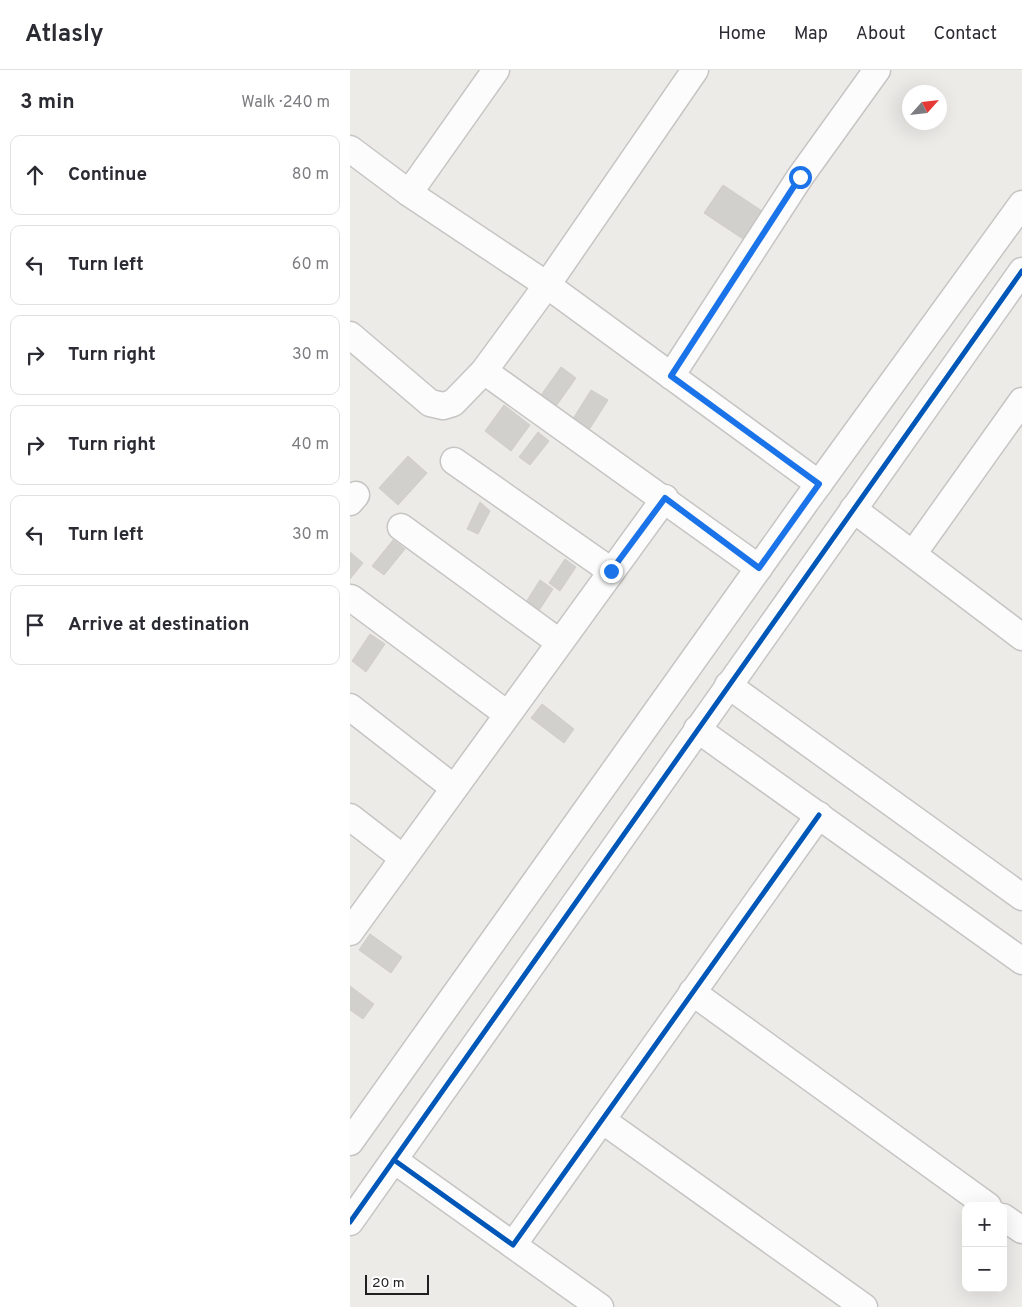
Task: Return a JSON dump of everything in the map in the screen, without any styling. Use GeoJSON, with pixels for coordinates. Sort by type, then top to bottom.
{"type":"FeatureCollection","features":[{"type":"Feature","properties":{"kind":"street"},"geometry":{"type":"LineString","coordinates":[[409,193],[496,70]]}},
{"type":"Feature","properties":{"kind":"street"},"geometry":{"type":"LineString","coordinates":[[350,334],[430,402],[443,406],[453,404],[484,371],[547,285],[695,70]]}},
{"type":"Feature","properties":{"kind":"street"},"geometry":{"type":"LineString","coordinates":[[671,376],[800,177],[877,70]]}},
{"type":"Feature","properties":{"kind":"street"},"geometry":{"type":"LineString","coordinates":[[350,149],[409,193],[547,285],[819,484]]}},
{"type":"Feature","properties":{"kind":"street"},"geometry":{"type":"LineString","coordinates":[[351,1138],[1022,204]]}},
{"type":"Feature","properties":{"kind":"street"},"geometry":{"type":"LineString","coordinates":[[350,1222],[1022,271]]}},
{"type":"Feature","properties":{"kind":"street"},"geometry":{"type":"LineString","coordinates":[[484,371],[665,498],[759,568]]}},
{"type":"Feature","properties":{"kind":"street"},"geometry":{"type":"LineString","coordinates":[[913,554],[1022,401]]}},
{"type":"Feature","properties":{"kind":"street"},"geometry":{"type":"LineString","coordinates":[[454,461],[611,571]]}},
{"type":"Feature","properties":{"kind":"street"},"geometry":{"type":"LineString","coordinates":[[353,923],[403,858],[665,498]]}},
{"type":"Feature","properties":{"kind":"street"},"geometry":{"type":"LineString","coordinates":[[852,509],[1022,636]]}},
{"type":"Feature","properties":{"kind":"street"},"geometry":{"type":"LineString","coordinates":[[401,528],[559,642]]}},
{"type":"Feature","properties":{"kind":"street"},"geometry":{"type":"LineString","coordinates":[[352,598],[507,714]]}},
{"type":"Feature","properties":{"kind":"street"},"geometry":{"type":"LineString","coordinates":[[728,685],[1022,897]]}},
{"type":"Feature","properties":{"kind":"street"},"geometry":{"type":"LineString","coordinates":[[350,707],[454,788]]}},
{"type":"Feature","properties":{"kind":"street"},"geometry":{"type":"LineString","coordinates":[[698,729],[1022,961]]}},
{"type":"Feature","properties":{"kind":"street"},"geometry":{"type":"LineString","coordinates":[[513,1245],[819,815]]}},
{"type":"Feature","properties":{"kind":"street"},"geometry":{"type":"LineString","coordinates":[[350,817],[403,858]]}},
{"type":"Feature","properties":{"kind":"street"},"geometry":{"type":"LineString","coordinates":[[692,992],[982,1202]]}},
{"type":"Feature","properties":{"kind":"street"},"geometry":{"type":"LineString","coordinates":[[602,1120],[864,1307]]}},
{"type":"Feature","properties":{"kind":"street"},"geometry":{"type":"LineString","coordinates":[[394,1160],[600,1307]]}},
{"type":"Feature","properties":{"kind":"street"},"geometry":{"type":"LineString","coordinates":[[1007,1219],[1022,1230]]}},
{"type":"Feature","properties":{"kind":"building"},"geometry":{"type":"Polygon","coordinates":[[[723,185],[768,215],[749,243],[704,213],[723,185]]]}},
{"type":"Feature","properties":{"kind":"building"},"geometry":{"type":"Polygon","coordinates":[[[561,367],[576,378],[554,409],[539,398],[561,367]]]}},
{"type":"Feature","properties":{"kind":"building"},"geometry":{"type":"Polygon","coordinates":[[[591,390],[608,400],[587,433],[571,422],[591,390]]]}},
{"type":"Feature","properties":{"kind":"building"},"geometry":{"type":"Polygon","coordinates":[[[504,405],[530,425],[511,451],[485,431],[504,405]]]}},
{"type":"Feature","properties":{"kind":"building"},"geometry":{"type":"Polygon","coordinates":[[[538,432],[549,441],[530,465],[519,457],[538,432]]]}},
{"type":"Feature","properties":{"kind":"building"},"geometry":{"type":"Polygon","coordinates":[[[408,456],[427,473],[398,505],[379,488],[408,456]]]}},
{"type":"Feature","properties":{"kind":"building"},"geometry":{"type":"Polygon","coordinates":[[[480,502],[490,511],[478,534],[467,529],[480,502]]]}},
{"type":"Feature","properties":{"kind":"building"},"geometry":{"type":"Polygon","coordinates":[[[393,540],[405,549],[384,575],[372,566],[393,540]]]}},
{"type":"Feature","properties":{"kind":"building"},"geometry":{"type":"Polygon","coordinates":[[[350,552],[363,563],[350,579],[350,552]]]}},
{"type":"Feature","properties":{"kind":"building"},"geometry":{"type":"Polygon","coordinates":[[[565,559],[576,567],[560,591],[549,583],[565,559]]]}},
{"type":"Feature","properties":{"kind":"building"},"geometry":{"type":"Polygon","coordinates":[[[540,580],[553,589],[536,615],[523,607],[540,580]]]}},
{"type":"Feature","properties":{"kind":"building"},"geometry":{"type":"Polygon","coordinates":[[[370,634],[385,644],[366,672],[352,661],[370,634]]]}},
{"type":"Feature","properties":{"kind":"building"},"geometry":{"type":"Polygon","coordinates":[[[542,704],[574,729],[564,743],[531,718],[542,704]]]}},
{"type":"Feature","properties":{"kind":"building"},"geometry":{"type":"Polygon","coordinates":[[[370,934],[402,957],[391,973],[359,950],[370,934]]]}},
{"type":"Feature","properties":{"kind":"building"},"geometry":{"type":"Polygon","coordinates":[[[350,986],[374,1004],[363,1019],[350,1010],[350,986]]]}},
{"type":"Feature","properties":{"kind":"cycle path"},"geometry":{"type":"LineString","coordinates":[[350,1222],[1022,271]]}},
{"type":"Feature","properties":{"kind":"cycle path"},"geometry":{"type":"LineString","coordinates":[[394,1160],[513,1245],[819,815]]}},
{"type":"Feature","properties":{"kind":"route"},"geometry":{"type":"LineString","coordinates":[[611,571],[665,498],[759,568],[819,484],[671,376],[800,177]]}}]}
